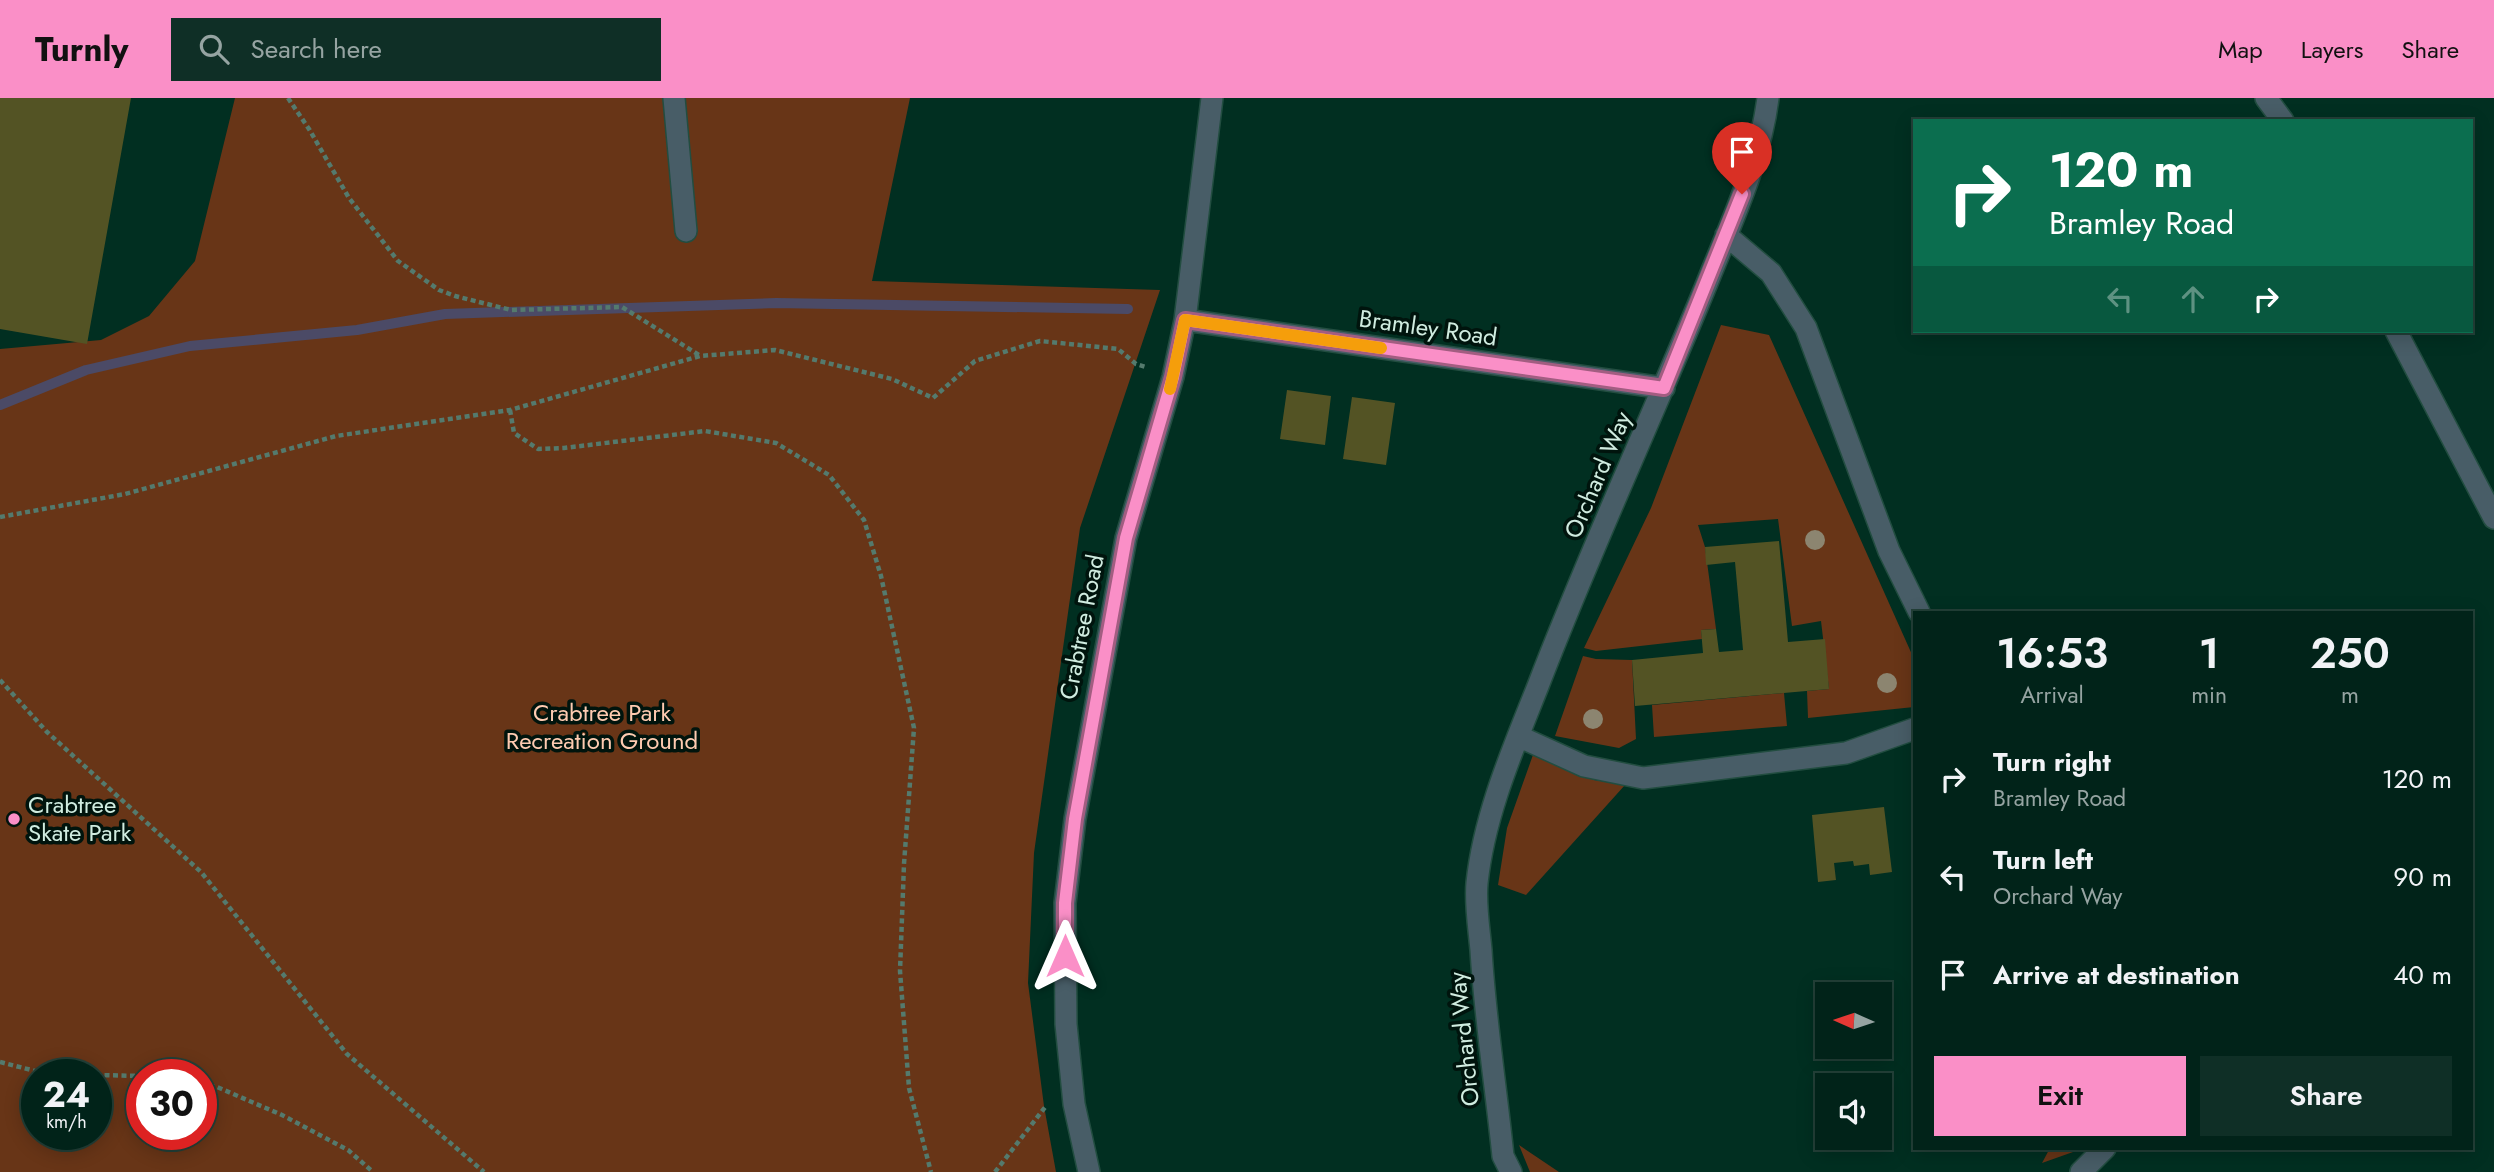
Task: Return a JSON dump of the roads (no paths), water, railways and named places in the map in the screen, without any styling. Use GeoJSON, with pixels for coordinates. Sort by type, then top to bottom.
{"type":"FeatureCollection","features":[{"type":"Feature","properties":{"kind":"street"},"geometry":{"type":"LineString","coordinates":[[674,98],[685,231]]}},
{"type":"Feature","properties":{"kind":"street","name":"Crabtree Road"},"geometry":{"type":"LineString","coordinates":[[1089,1172],[1074,1104],[1066,1024],[1065,903],[1075,819],[1126,538],[1173,377],[1185,320],[1212,98]]}},
{"type":"Feature","properties":{"kind":"street","name":"Orchard Way"},"geometry":{"type":"LineString","coordinates":[[1511,1172],[1503,1156],[1491,1064],[1477,885],[1487,826],[1558,632],[1664,388],[1757,154],[1765,127],[1768,98]]}},
{"type":"Feature","properties":{"kind":"street"},"geometry":{"type":"LineString","coordinates":[[2266,98],[2282,119]]}},
{"type":"Feature","properties":{"kind":"street"},"geometry":{"type":"LineString","coordinates":[[1726,234],[1771,273],[1807,328],[1889,551],[1919,611]]}},
{"type":"Feature","properties":{"kind":"street","name":"Bramley Road"},"geometry":{"type":"LineString","coordinates":[[1185,320],[1664,388]]}},
{"type":"Feature","properties":{"kind":"street"},"geometry":{"type":"LineString","coordinates":[[2397,333],[2494,518]]}},
{"type":"Feature","properties":{"kind":"street"},"geometry":{"type":"LineString","coordinates":[[1518,736],[1584,766],[1643,778],[1846,753],[1913,729]]}},
{"type":"Feature","properties":{"kind":"street"},"geometry":{"type":"LineString","coordinates":[[2081,1172],[2103,1150]]}},
{"type":"Feature","properties":{"kind":"waterway"},"geometry":{"type":"LineString","coordinates":[[0,405],[86,370],[190,346],[357,330],[445,314],[776,303],[1128,309]]}},
{"type":"Feature","properties":{"kind":"place","name":"Crabtree Skate Park"},"geometry":{"type":"Point","coordinates":[14,819]}},
{"type":"Feature","properties":{"kind":"park label","name":"Crabtree Park Recreation Ground"},"geometry":{"type":"Point","coordinates":[602,727]}}]}
